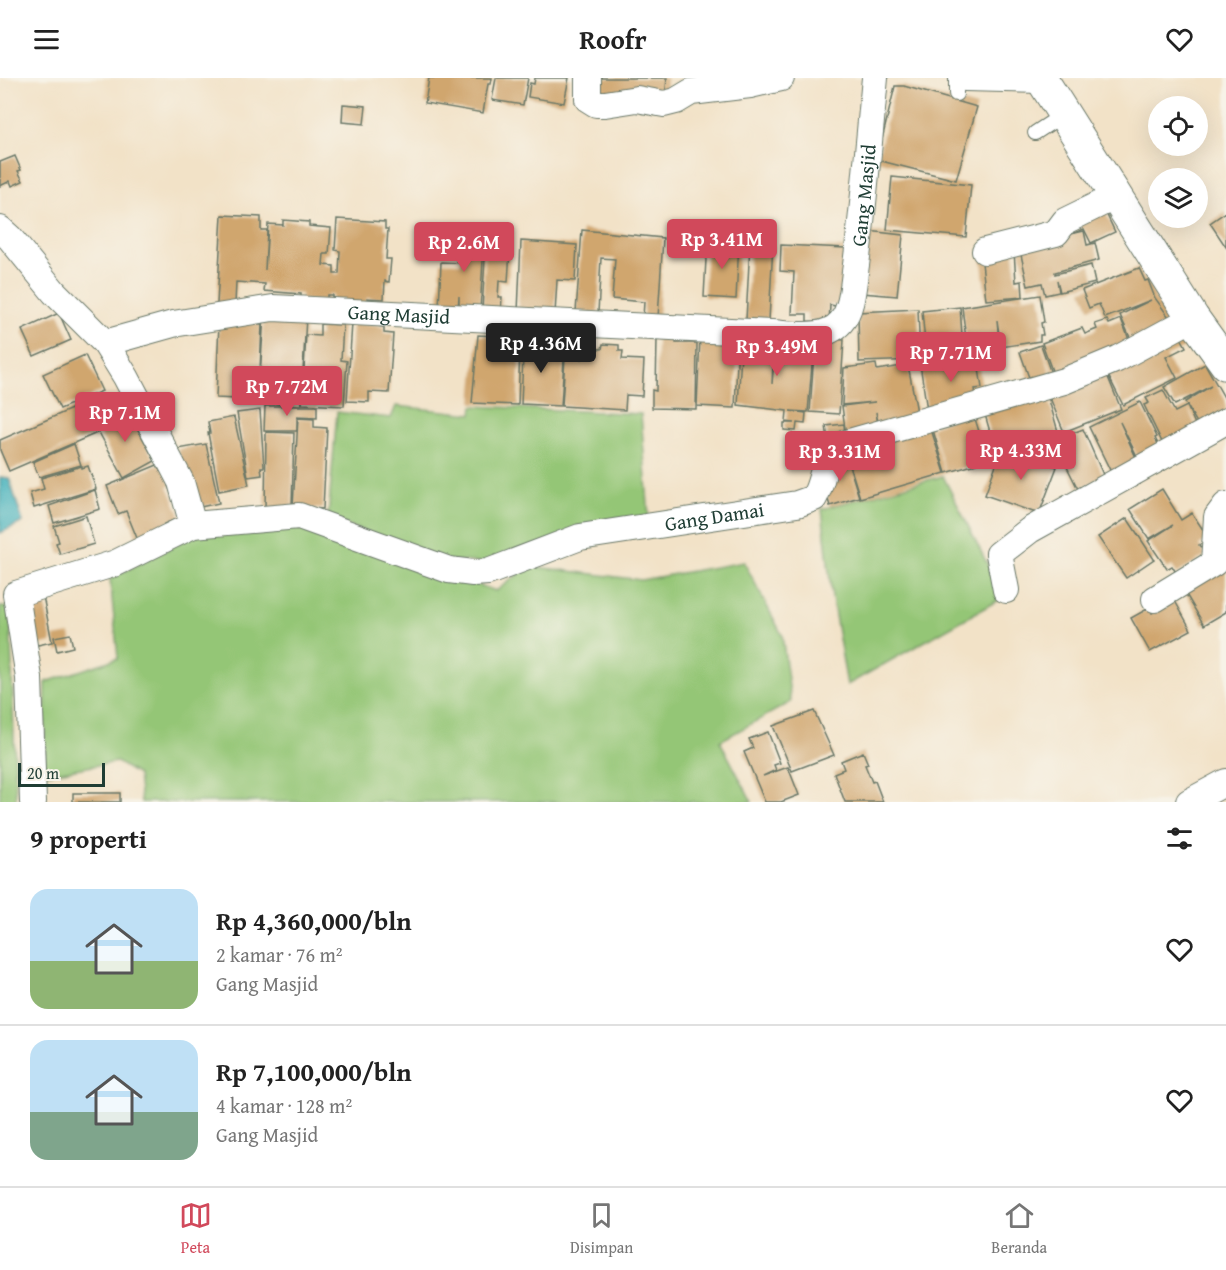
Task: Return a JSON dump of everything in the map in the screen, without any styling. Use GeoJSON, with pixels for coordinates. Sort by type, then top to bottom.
{"type":"FeatureCollection","features":[{"type":"Feature","properties":{"kind":"street"},"geometry":{"type":"LineString","coordinates":[[588,78],[588,99],[596,104],[637,99],[664,104],[676,101],[691,92],[781,78]]}},
{"type":"Feature","properties":{"kind":"street","name":"Gang Masjid"},"geometry":{"type":"LineString","coordinates":[[105,343],[173,324],[273,308],[771,333],[812,334],[829,331],[841,322],[851,299],[863,206],[874,78]]}},
{"type":"Feature","properties":{"kind":"street"},"geometry":{"type":"LineString","coordinates":[[960,86],[1042,79],[1193,318],[1226,364]]}},
{"type":"Feature","properties":{"kind":"street"},"geometry":{"type":"LineString","coordinates":[[985,251],[1056,233],[1065,221],[1116,196]]}},
{"type":"Feature","properties":{"kind":"street"},"geometry":{"type":"LineString","coordinates":[[0,229],[54,292],[105,343],[126,377],[181,482],[193,525],[116,563],[16,594],[29,678],[33,802]]}},
{"type":"Feature","properties":{"kind":"street","name":"Gang Damai"},"geometry":{"type":"LineString","coordinates":[[193,525],[299,516],[449,570],[488,572],[580,537],[805,502],[814,498],[818,491],[828,457],[834,450],[846,443],[1064,381],[1117,359],[1193,318]]}},
{"type":"Feature","properties":{"kind":"street"},"geometry":{"type":"LineString","coordinates":[[1006,590],[999,554],[1030,530],[1226,421]]}},
{"type":"Feature","properties":{"kind":"street"},"geometry":{"type":"LineString","coordinates":[[1155,599],[1214,563],[1217,517],[1226,505]]}},
{"type":"Feature","properties":{"kind":"street"},"geometry":{"type":"LineString","coordinates":[[1189,802],[1226,782]]}},
{"type":"Feature","properties":{"kind":"lane"},"geometry":{"type":"LineString","coordinates":[[956,78],[960,86]]}},
{"type":"Feature","properties":{"kind":"lane"},"geometry":{"type":"LineString","coordinates":[[1035,133],[1064,114]]}},
{"type":"Feature","properties":{"kind":"green space"},"geometry":{"type":"Polygon","coordinates":[[[396,406],[472,414],[473,406],[641,414],[649,519],[489,563],[442,560],[328,518],[337,412],[391,418],[396,406]]]}},
{"type":"Feature","properties":{"kind":"green space"},"geometry":{"type":"Polygon","coordinates":[[[943,476],[1004,597],[847,685],[832,598],[822,509],[943,476]]]}},
{"type":"Feature","properties":{"kind":"green space"},"geometry":{"type":"Polygon","coordinates":[[[301,524],[496,591],[529,566],[641,580],[744,562],[782,635],[791,702],[720,741],[752,802],[141,802],[138,775],[117,762],[44,774],[46,682],[118,658],[110,579],[198,533],[301,524]]]}},
{"type":"Feature","properties":{"kind":"green space"},"geometry":{"type":"Polygon","coordinates":[[[0,607],[10,607],[16,802],[0,802],[0,607]]]}},
{"type":"Feature","properties":{"kind":"water"},"geometry":{"type":"Polygon","coordinates":[[[0,477],[9,478],[23,522],[0,533],[0,477]]]}},
{"type":"Feature","properties":{"kind":"building"},"geometry":{"type":"Polygon","coordinates":[[[429,78],[492,78],[491,84],[488,84],[483,113],[425,103],[429,78]]]}},
{"type":"Feature","properties":{"kind":"building"},"geometry":{"type":"Polygon","coordinates":[[[496,78],[528,78],[523,105],[492,100],[496,78]]]}},
{"type":"Feature","properties":{"kind":"building"},"geometry":{"type":"Polygon","coordinates":[[[535,78],[569,78],[564,103],[528,97],[530,83],[534,84],[535,78]]]}},
{"type":"Feature","properties":{"kind":"building"},"geometry":{"type":"Polygon","coordinates":[[[596,78],[667,78],[665,98],[595,98],[596,78]]]}},
{"type":"Feature","properties":{"kind":"building"},"geometry":{"type":"Polygon","coordinates":[[[895,86],[904,86],[977,107],[956,180],[877,160],[895,86]]]}},
{"type":"Feature","properties":{"kind":"building"},"geometry":{"type":"Polygon","coordinates":[[[343,104],[366,106],[364,124],[342,122],[343,104]]]}},
{"type":"Feature","properties":{"kind":"building"},"geometry":{"type":"Polygon","coordinates":[[[15,156],[23,181],[12,186],[10,181],[0,186],[0,162],[15,156]]]}},
{"type":"Feature","properties":{"kind":"building"},"geometry":{"type":"Polygon","coordinates":[[[892,177],[971,185],[966,237],[887,230],[892,177]]]}},
{"type":"Feature","properties":{"kind":"building"},"geometry":{"type":"Polygon","coordinates":[[[1102,205],[1115,232],[1091,243],[1084,229],[1074,233],[1073,231],[1102,205]]]}},
{"type":"Feature","properties":{"kind":"building"},"geometry":{"type":"Polygon","coordinates":[[[1226,212],[1226,247],[1210,223],[1226,212]]]}},
{"type":"Feature","properties":{"kind":"building"},"geometry":{"type":"Polygon","coordinates":[[[222,215],[261,217],[261,230],[267,230],[265,270],[268,224],[283,225],[283,220],[309,222],[309,226],[331,228],[329,254],[324,254],[323,265],[334,266],[334,274],[339,274],[340,251],[335,250],[337,219],[385,222],[385,229],[388,229],[386,259],[391,259],[389,282],[385,281],[384,299],[367,298],[367,305],[332,303],[332,295],[327,295],[327,302],[301,300],[301,294],[264,291],[265,284],[236,282],[235,304],[217,304],[222,215]]]}},
{"type":"Feature","properties":{"kind":"building"},"geometry":{"type":"Polygon","coordinates":[[[463,224],[485,225],[480,311],[459,310],[459,296],[458,310],[439,309],[441,262],[461,263],[463,224]]]}},
{"type":"Feature","properties":{"kind":"building"},"geometry":{"type":"Polygon","coordinates":[[[487,225],[508,226],[507,234],[511,235],[508,282],[499,281],[498,297],[502,297],[501,312],[482,310],[487,225]]]}},
{"type":"Feature","properties":{"kind":"building"},"geometry":{"type":"Polygon","coordinates":[[[582,230],[663,238],[658,318],[643,317],[644,302],[612,299],[615,259],[601,258],[598,313],[576,312],[582,230]]]}},
{"type":"Feature","properties":{"kind":"building"},"geometry":{"type":"Polygon","coordinates":[[[868,231],[903,235],[897,296],[862,293],[868,231]]]}},
{"type":"Feature","properties":{"kind":"building"},"geometry":{"type":"Polygon","coordinates":[[[1084,231],[1087,245],[1095,243],[1099,260],[1055,272],[1055,274],[1091,265],[1095,283],[1060,292],[1057,280],[1059,292],[1045,295],[1042,283],[1028,286],[1019,246],[1084,231]]]}},
{"type":"Feature","properties":{"kind":"building"},"geometry":{"type":"Polygon","coordinates":[[[707,240],[739,242],[736,299],[704,297],[707,240]]]}},
{"type":"Feature","properties":{"kind":"building"},"geometry":{"type":"Polygon","coordinates":[[[521,241],[577,245],[575,281],[557,280],[555,314],[518,312],[521,241]]]}},
{"type":"Feature","properties":{"kind":"building"},"geometry":{"type":"Polygon","coordinates":[[[750,243],[773,244],[769,321],[746,320],[750,243]]]}},
{"type":"Feature","properties":{"kind":"building"},"geometry":{"type":"Polygon","coordinates":[[[781,245],[846,248],[841,307],[830,305],[829,322],[807,321],[807,314],[792,314],[794,272],[780,271],[781,245]]]}},
{"type":"Feature","properties":{"kind":"building"},"geometry":{"type":"Polygon","coordinates":[[[1014,251],[1016,282],[1022,281],[1023,297],[986,300],[981,253],[1014,251]]]}},
{"type":"Feature","properties":{"kind":"building"},"geometry":{"type":"Polygon","coordinates":[[[1139,268],[1145,281],[1148,280],[1155,298],[1174,324],[1133,344],[1120,315],[1151,300],[1105,318],[1099,304],[1089,308],[1082,290],[1139,268]]]}},
{"type":"Feature","properties":{"kind":"building"},"geometry":{"type":"Polygon","coordinates":[[[1040,295],[1044,322],[1041,323],[1043,335],[1040,335],[1040,341],[1001,347],[997,320],[999,343],[967,347],[962,307],[1040,295]]]}},
{"type":"Feature","properties":{"kind":"building"},"geometry":{"type":"Polygon","coordinates":[[[960,307],[963,349],[926,353],[922,311],[960,307]]]}},
{"type":"Feature","properties":{"kind":"building"},"geometry":{"type":"Polygon","coordinates":[[[918,309],[920,360],[859,362],[858,312],[918,309]]]}},
{"type":"Feature","properties":{"kind":"building"},"geometry":{"type":"Polygon","coordinates":[[[59,313],[71,340],[34,356],[22,330],[59,313]]]}},
{"type":"Feature","properties":{"kind":"building"},"geometry":{"type":"Polygon","coordinates":[[[264,315],[306,317],[301,405],[216,398],[219,322],[262,324],[259,393],[264,315]]]}},
{"type":"Feature","properties":{"kind":"building"},"geometry":{"type":"Polygon","coordinates":[[[1121,319],[1132,347],[1055,379],[1042,343],[1082,328],[1085,334],[1097,329],[1095,324],[1107,320],[1109,324],[1121,319]]]}},
{"type":"Feature","properties":{"kind":"building"},"geometry":{"type":"Polygon","coordinates":[[[352,323],[384,327],[384,333],[393,334],[389,393],[369,392],[369,402],[347,401],[352,323]]]}},
{"type":"Feature","properties":{"kind":"building"},"geometry":{"type":"Polygon","coordinates":[[[320,324],[343,325],[341,360],[347,361],[344,406],[302,404],[306,335],[320,336],[320,324]]]}},
{"type":"Feature","properties":{"kind":"building"},"geometry":{"type":"Polygon","coordinates":[[[496,329],[516,330],[515,347],[520,348],[518,405],[472,403],[478,335],[496,336],[496,329]]]}},
{"type":"Feature","properties":{"kind":"building"},"geometry":{"type":"Polygon","coordinates":[[[528,331],[545,332],[543,358],[564,359],[561,406],[521,404],[523,357],[526,357],[528,331]]]}},
{"type":"Feature","properties":{"kind":"building"},"geometry":{"type":"Polygon","coordinates":[[[1178,332],[1186,347],[1166,357],[1177,378],[1123,405],[1105,369],[1178,332]]]}},
{"type":"Feature","properties":{"kind":"building"},"geometry":{"type":"Polygon","coordinates":[[[742,336],[774,339],[772,384],[776,338],[814,341],[808,412],[790,411],[806,413],[805,424],[797,423],[796,431],[784,430],[784,423],[794,423],[786,422],[787,411],[738,405],[742,336]]]}},
{"type":"Feature","properties":{"kind":"building"},"geometry":{"type":"Polygon","coordinates":[[[700,337],[738,339],[735,408],[697,406],[700,337]]]}},
{"type":"Feature","properties":{"kind":"building"},"geometry":{"type":"Polygon","coordinates":[[[657,338],[676,338],[676,343],[697,343],[696,409],[652,408],[652,390],[656,391],[657,338]]]}},
{"type":"Feature","properties":{"kind":"building"},"geometry":{"type":"Polygon","coordinates":[[[815,338],[844,340],[839,414],[810,412],[815,338]]]}},
{"type":"Feature","properties":{"kind":"building"},"geometry":{"type":"Polygon","coordinates":[[[603,344],[619,345],[619,351],[623,351],[622,359],[644,360],[642,396],[626,395],[625,410],[562,406],[565,358],[582,359],[583,348],[602,349],[603,344]]]}},
{"type":"Feature","properties":{"kind":"building"},"geometry":{"type":"Polygon","coordinates":[[[1041,345],[1053,379],[1032,386],[1020,352],[1041,345]]]}},
{"type":"Feature","properties":{"kind":"building"},"geometry":{"type":"Polygon","coordinates":[[[85,355],[102,391],[60,409],[43,374],[85,355]]]}},
{"type":"Feature","properties":{"kind":"building"},"geometry":{"type":"Polygon","coordinates":[[[977,356],[982,388],[975,389],[977,403],[927,410],[920,364],[977,356]]]}},
{"type":"Feature","properties":{"kind":"building"},"geometry":{"type":"Polygon","coordinates":[[[876,364],[877,370],[908,365],[918,417],[879,427],[876,412],[879,432],[846,436],[842,406],[875,402],[842,405],[844,368],[876,364]]]}},
{"type":"Feature","properties":{"kind":"building"},"geometry":{"type":"Polygon","coordinates":[[[1205,364],[1226,401],[1226,413],[1200,428],[1185,402],[1211,386],[1175,405],[1164,387],[1205,364]]]}},
{"type":"Feature","properties":{"kind":"building"},"geometry":{"type":"Polygon","coordinates":[[[1105,370],[1121,409],[1064,432],[1048,393],[1105,370]]]}},
{"type":"Feature","properties":{"kind":"building"},"geometry":{"type":"Polygon","coordinates":[[[1163,390],[1175,412],[1187,406],[1198,431],[1163,444],[1144,405],[1149,403],[1146,398],[1163,390]]]}},
{"type":"Feature","properties":{"kind":"building"},"geometry":{"type":"Polygon","coordinates":[[[1047,393],[1059,435],[1051,436],[1056,453],[1035,459],[1031,444],[1005,451],[1003,443],[994,446],[984,411],[1047,393]]]}},
{"type":"Feature","properties":{"kind":"building"},"geometry":{"type":"Polygon","coordinates":[[[1140,402],[1160,448],[1138,458],[1120,422],[1138,462],[1112,474],[1089,427],[1140,402]]]}},
{"type":"Feature","properties":{"kind":"building"},"geometry":{"type":"Polygon","coordinates":[[[83,404],[97,433],[9,471],[0,450],[0,440],[83,404]]]}},
{"type":"Feature","properties":{"kind":"building"},"geometry":{"type":"Polygon","coordinates":[[[265,406],[317,406],[317,418],[297,417],[297,431],[264,431],[265,406]]]}},
{"type":"Feature","properties":{"kind":"building"},"geometry":{"type":"Polygon","coordinates":[[[126,408],[155,461],[124,478],[95,425],[126,408]]]}},
{"type":"Feature","properties":{"kind":"building"},"geometry":{"type":"Polygon","coordinates":[[[972,409],[982,441],[988,439],[993,459],[946,473],[932,427],[972,409]]]}},
{"type":"Feature","properties":{"kind":"building"},"geometry":{"type":"Polygon","coordinates":[[[260,410],[264,467],[261,467],[262,475],[248,477],[237,413],[260,410]]]}},
{"type":"Feature","properties":{"kind":"building"},"geometry":{"type":"Polygon","coordinates":[[[234,417],[249,485],[219,491],[208,422],[234,417]]]}},
{"type":"Feature","properties":{"kind":"building"},"geometry":{"type":"Polygon","coordinates":[[[298,418],[314,419],[314,427],[327,428],[323,509],[293,507],[298,418]]]}},
{"type":"Feature","properties":{"kind":"building"},"geometry":{"type":"Polygon","coordinates":[[[929,423],[945,473],[860,498],[845,449],[929,423]]]}},
{"type":"Feature","properties":{"kind":"building"},"geometry":{"type":"Polygon","coordinates":[[[844,424],[845,437],[828,439],[826,426],[844,424]]]}},
{"type":"Feature","properties":{"kind":"building"},"geometry":{"type":"Polygon","coordinates":[[[1083,429],[1104,477],[1078,489],[1054,441],[1083,429]]]}},
{"type":"Feature","properties":{"kind":"building"},"geometry":{"type":"Polygon","coordinates":[[[266,432],[294,433],[292,506],[265,511],[266,432]]]}},
{"type":"Feature","properties":{"kind":"building"},"geometry":{"type":"Polygon","coordinates":[[[74,444],[81,465],[39,477],[33,462],[74,444]]]}},
{"type":"Feature","properties":{"kind":"building"},"geometry":{"type":"Polygon","coordinates":[[[206,444],[219,503],[191,509],[178,449],[206,444]]]}},
{"type":"Feature","properties":{"kind":"building"},"geometry":{"type":"Polygon","coordinates":[[[844,449],[859,497],[830,506],[822,480],[844,449]]]}},
{"type":"Feature","properties":{"kind":"building"},"geometry":{"type":"Polygon","coordinates":[[[1011,451],[1057,467],[1039,514],[985,495],[998,459],[1011,451]]]}},
{"type":"Feature","properties":{"kind":"building"},"geometry":{"type":"Polygon","coordinates":[[[162,463],[171,485],[168,486],[181,517],[164,524],[167,532],[139,543],[126,511],[118,514],[107,486],[162,463]]]}},
{"type":"Feature","properties":{"kind":"building"},"geometry":{"type":"Polygon","coordinates":[[[82,466],[82,468],[88,466],[96,489],[34,508],[30,493],[44,489],[41,478],[82,466]]]}},
{"type":"Feature","properties":{"kind":"building"},"geometry":{"type":"Polygon","coordinates":[[[1162,489],[1181,520],[1192,513],[1209,539],[1199,545],[1206,555],[1177,574],[1172,566],[1167,569],[1148,541],[1173,525],[1149,539],[1130,509],[1162,489]]]}},
{"type":"Feature","properties":{"kind":"building"},"geometry":{"type":"Polygon","coordinates":[[[95,490],[100,509],[54,523],[49,506],[95,490]]]}},
{"type":"Feature","properties":{"kind":"building"},"geometry":{"type":"Polygon","coordinates":[[[86,516],[94,544],[60,554],[54,526],[86,516]]]}},
{"type":"Feature","properties":{"kind":"building"},"geometry":{"type":"Polygon","coordinates":[[[1127,518],[1154,559],[1126,578],[1098,537],[1127,518]]]}},
{"type":"Feature","properties":{"kind":"building"},"geometry":{"type":"Polygon","coordinates":[[[1226,567],[1226,612],[1204,625],[1184,591],[1226,567]]]}},
{"type":"Feature","properties":{"kind":"building"},"geometry":{"type":"Polygon","coordinates":[[[43,596],[52,642],[33,646],[24,600],[43,596]]]}},
{"type":"Feature","properties":{"kind":"building"},"geometry":{"type":"Polygon","coordinates":[[[1175,601],[1191,630],[1150,652],[1131,618],[1149,608],[1152,613],[1175,601]]]}},
{"type":"Feature","properties":{"kind":"building"},"geometry":{"type":"Polygon","coordinates":[[[70,634],[73,647],[57,651],[54,637],[70,634]]]}},
{"type":"Feature","properties":{"kind":"building"},"geometry":{"type":"Polygon","coordinates":[[[814,711],[834,755],[792,771],[773,726],[814,711]]]}},
{"type":"Feature","properties":{"kind":"building"},"geometry":{"type":"Polygon","coordinates":[[[768,732],[780,763],[774,765],[776,770],[763,776],[788,767],[799,795],[781,802],[765,802],[744,752],[753,748],[749,739],[768,732]]]}},
{"type":"Feature","properties":{"kind":"building"},"geometry":{"type":"Polygon","coordinates":[[[863,752],[868,764],[865,765],[872,782],[875,781],[883,802],[845,802],[834,773],[844,769],[841,761],[863,752]]]}},
{"type":"Feature","properties":{"kind":"building"},"geometry":{"type":"Polygon","coordinates":[[[73,793],[120,793],[120,802],[73,802],[73,793]]]}}]}
